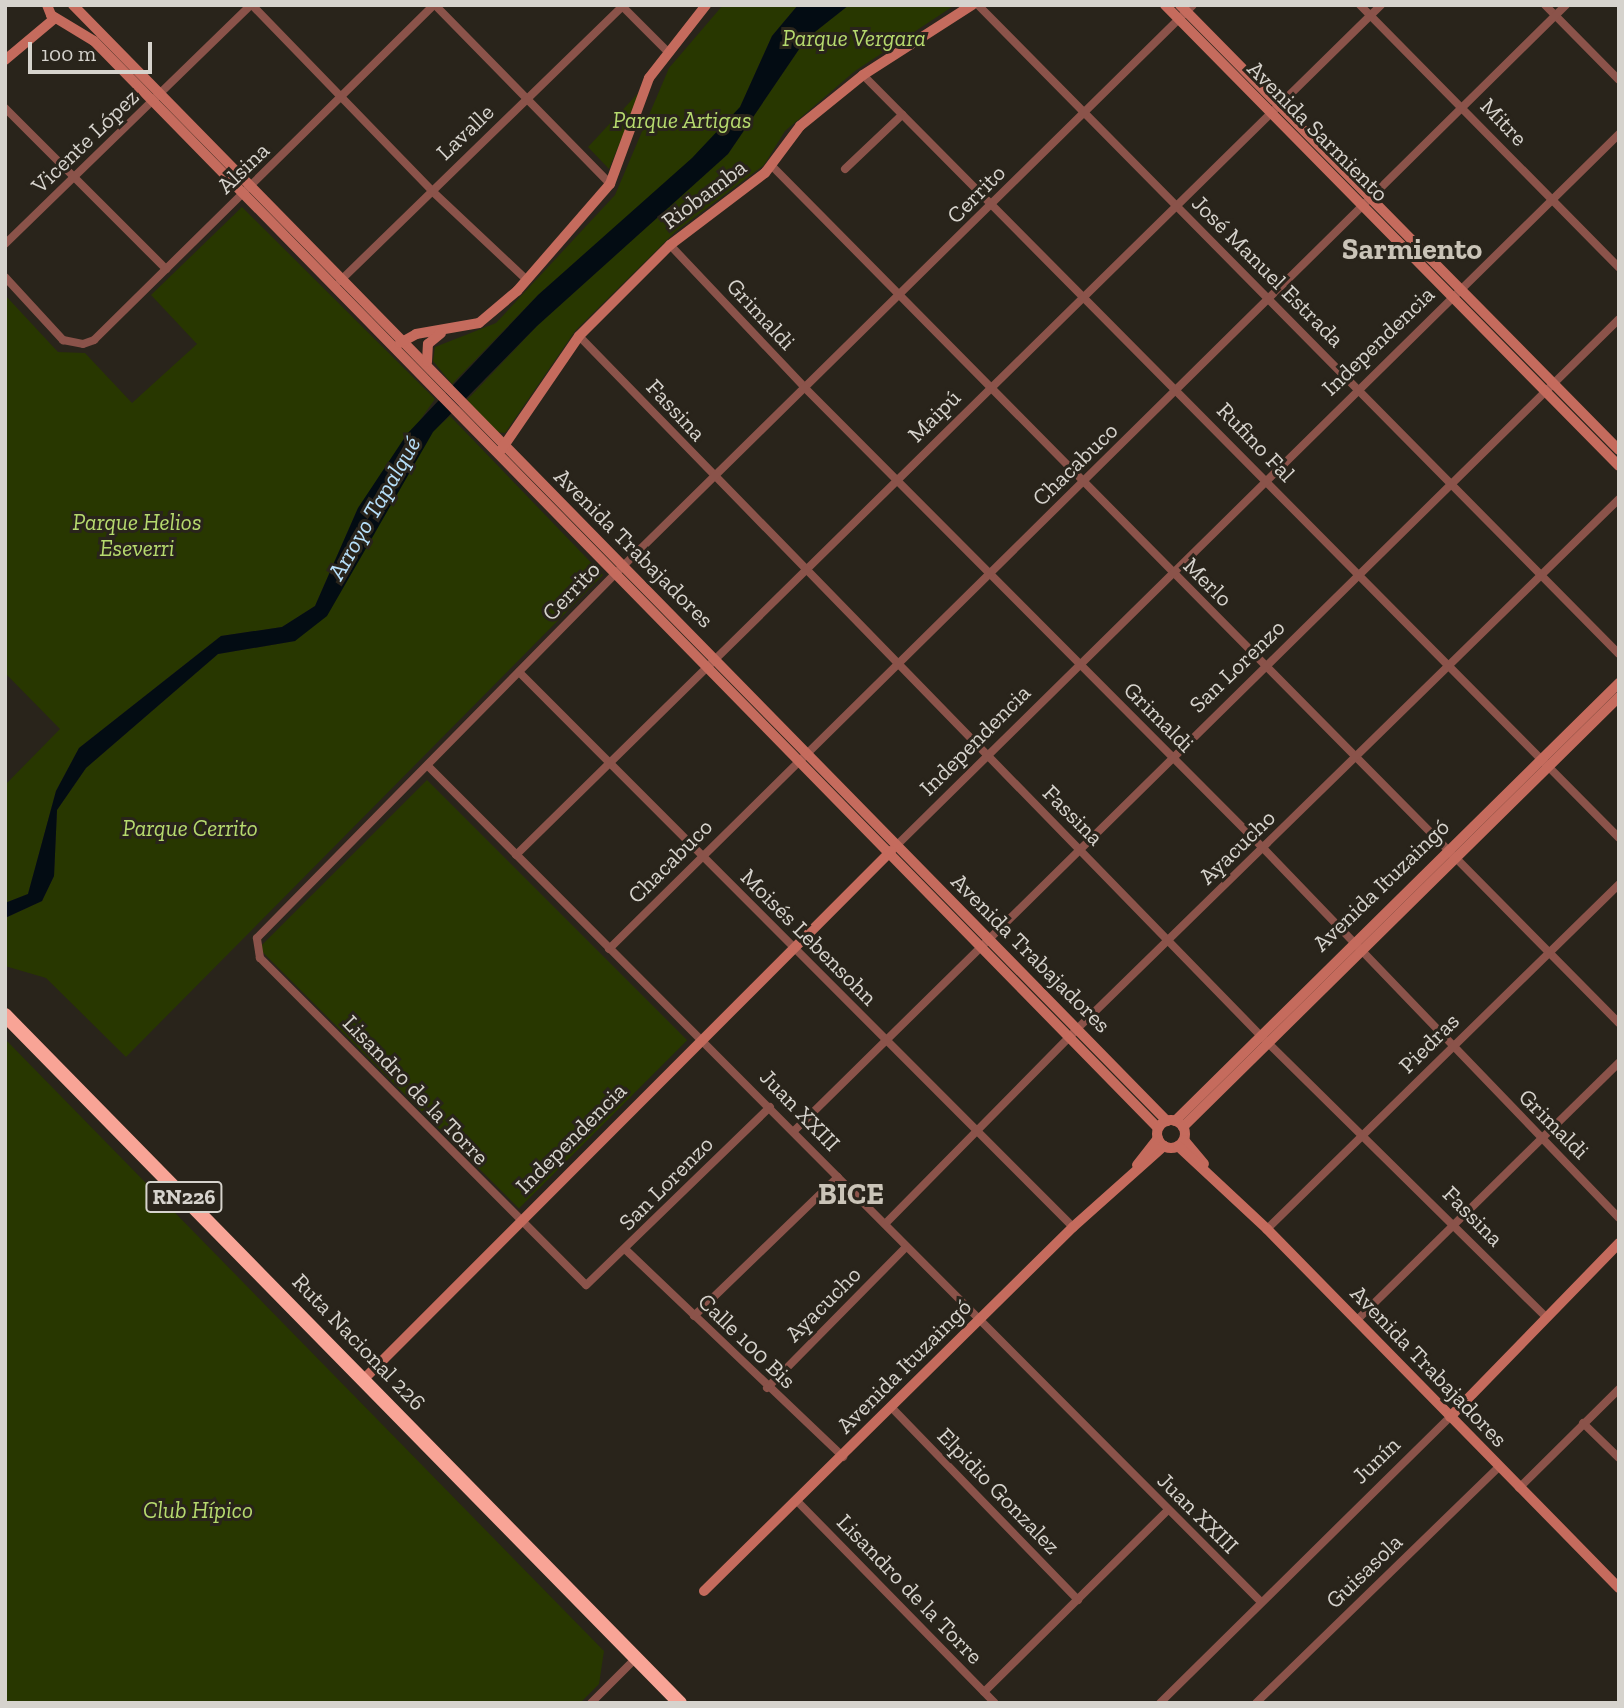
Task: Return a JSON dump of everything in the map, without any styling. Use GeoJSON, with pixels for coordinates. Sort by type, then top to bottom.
{"type":"FeatureCollection","features":[{"type":"Feature","properties":{"kind":"highway","name":"Ruta Nacional 226"},"geometry":{"type":"LineString","coordinates":[[5,1015],[680,1703]]}},
{"type":"Feature","properties":{"kind":"main road"},"geometry":{"type":"LineString","coordinates":[[5,60],[27,38],[57,18],[70,13],[73,5]]}},
{"type":"Feature","properties":{"kind":"main road","name":"Avenida Trabajadores"},"geometry":{"type":"LineString","coordinates":[[73,5],[156,99]]}},
{"type":"Feature","properties":{"kind":"main road"},"geometry":{"type":"LineString","coordinates":[[393,348],[416,334],[446,331],[487,318],[527,280],[610,184],[649,78],[667,51],[706,5]]}},
{"type":"Feature","properties":{"kind":"main road","name":"Riobamba"},"geometry":{"type":"LineString","coordinates":[[501,450],[579,336],[670,245],[772,166],[800,127],[863,75],[972,5]]}},
{"type":"Feature","properties":{"kind":"main road","name":"Avenida Sarmiento"},"geometry":{"type":"LineString","coordinates":[[1165,5],[1184,10],[1372,198],[1619,466]]}},
{"type":"Feature","properties":{"kind":"main road"},"geometry":{"type":"LineString","coordinates":[[27,38],[47,6],[57,18]]}},
{"type":"Feature","properties":{"kind":"main road","name":"Avenida Sarmiento"},"geometry":{"type":"LineString","coordinates":[[1184,10],[1269,114],[1457,293]]}},
{"type":"Feature","properties":{"kind":"main road","name":"Avenida Trabajadores"},"geometry":{"type":"LineString","coordinates":[[57,18],[94,41],[156,99],[393,348],[623,566],[711,665]]}},
{"type":"Feature","properties":{"kind":"main road","name":"Avenida Trabajadores"},"geometry":{"type":"LineString","coordinates":[[246,191],[343,278],[404,340],[430,367],[481,431]]}},
{"type":"Feature","properties":{"kind":"main road"},"geometry":{"type":"LineString","coordinates":[[430,367],[424,351],[428,344],[446,331]]}},
{"type":"Feature","properties":{"kind":"main road","name":"Avenida Sarmiento"},"geometry":{"type":"LineString","coordinates":[[1548,386],[1619,450]]}},
{"type":"Feature","properties":{"kind":"main road","name":"Avenida Trabajadores"},"geometry":{"type":"LineString","coordinates":[[501,450],[614,575],[711,665],[1168,1130]]}},
{"type":"Feature","properties":{"kind":"main road","name":"Avenida Ituzaingó"},"geometry":{"type":"LineString","coordinates":[[1263,1038],[1361,952],[1451,855],[1544,763],[1619,683]]}},
{"type":"Feature","properties":{"kind":"main road","name":"Avenida Ituzaingó"},"geometry":{"type":"LineString","coordinates":[[1544,763],[1619,697]]}},
{"type":"Feature","properties":{"kind":"main road","name":"Independencia"},"geometry":{"type":"LineString","coordinates":[[364,1379],[518,1221],[892,850]]}},
{"type":"Feature","properties":{"kind":"main road","name":"Avenida Ituzaingó"},"geometry":{"type":"LineString","coordinates":[[704,1591],[893,1409],[1073,1227],[1134,1171],[1168,1130],[1263,1038],[1352,943],[1451,855]]}},
{"type":"Feature","properties":{"kind":"main road"},"geometry":{"type":"LineString","coordinates":[[1168,1130],[1181,1143]]}},
{"type":"Feature","properties":{"kind":"main road"},"geometry":{"type":"LineString","coordinates":[[1168,1130],[1181,1143]]}},
{"type":"Feature","properties":{"kind":"main road","name":"Avenida Trabajadores"},"geometry":{"type":"LineString","coordinates":[[1181,1143],[1619,1588]]}},
{"type":"Feature","properties":{"kind":"main road","name":"Junín"},"geometry":{"type":"LineString","coordinates":[[1450,1418],[1545,1316],[1619,1243]]}},
{"type":"Feature","properties":{"kind":"street","name":"Vicente López"},"geometry":{"type":"LineString","coordinates":[[5,244],[251,5]]}},
{"type":"Feature","properties":{"kind":"street"},"geometry":{"type":"LineString","coordinates":[[251,5],[431,190],[527,280]]}},
{"type":"Feature","properties":{"kind":"street"},"geometry":{"type":"LineString","coordinates":[[435,5],[610,184]]}},
{"type":"Feature","properties":{"kind":"street","name":"Alsina"},"geometry":{"type":"LineString","coordinates":[[5,277],[70,344],[94,340],[435,5]]}},
{"type":"Feature","properties":{"kind":"street","name":"José Manuel Estrada"},"geometry":{"type":"LineString","coordinates":[[978,5],[1619,654]]}},
{"type":"Feature","properties":{"kind":"street","name":"Mitre"},"geometry":{"type":"LineString","coordinates":[[1360,5],[1619,268]]}},
{"type":"Feature","properties":{"kind":"street","name":"Maipú"},"geometry":{"type":"LineString","coordinates":[[516,855],[1381,5]]}},
{"type":"Feature","properties":{"kind":"street"},"geometry":{"type":"LineString","coordinates":[[1545,5],[1619,80]]}},
{"type":"Feature","properties":{"kind":"street","name":"Chacabuco"},"geometry":{"type":"LineString","coordinates":[[609,949],[1566,5]]}},
{"type":"Feature","properties":{"kind":"street"},"geometry":{"type":"LineString","coordinates":[[623,6],[667,51]]}},
{"type":"Feature","properties":{"kind":"street","name":"Lavalle"},"geometry":{"type":"LineString","coordinates":[[334,287],[623,6]]}},
{"type":"Feature","properties":{"kind":"street","name":"Cerrito"},"geometry":{"type":"LineString","coordinates":[[256,945],[261,931],[428,766],[614,575],[899,298],[1184,10]]}},
{"type":"Feature","properties":{"kind":"street","name":"Rufino Fal"},"geometry":{"type":"LineString","coordinates":[[863,75],[990,207],[1178,390],[1619,838]]}},
{"type":"Feature","properties":{"kind":"street"},"geometry":{"type":"LineString","coordinates":[[5,108],[166,269]]}},
{"type":"Feature","properties":{"kind":"street"},"geometry":{"type":"LineString","coordinates":[[845,169],[902,115]]}},
{"type":"Feature","properties":{"kind":"street","name":"Independencia"},"geometry":{"type":"LineString","coordinates":[[892,850],[1619,134]]}},
{"type":"Feature","properties":{"kind":"street","name":"Merlo"},"geometry":{"type":"LineString","coordinates":[[772,166],[899,298],[1619,1023]]}},
{"type":"Feature","properties":{"kind":"street","name":"Grimaldi"},"geometry":{"type":"LineString","coordinates":[[670,245],[806,389],[1264,849],[1451,1048],[1619,1218]]}},
{"type":"Feature","properties":{"kind":"street","name":"San Lorenzo"},"geometry":{"type":"LineString","coordinates":[[795,1130],[1449,483],[1619,319]]}},
{"type":"Feature","properties":{"kind":"street","name":"Fassina"},"geometry":{"type":"LineString","coordinates":[[579,336],[806,572],[1170,939],[1263,1038],[1545,1316]]}},
{"type":"Feature","properties":{"kind":"street","name":"Ayacucho"},"geometry":{"type":"LineString","coordinates":[[885,1224],[1073,1033],[1619,499]]}},
{"type":"Feature","properties":{"kind":"street","name":"Moisés Lebensohn"},"geometry":{"type":"LineString","coordinates":[[519,672],[1073,1227]]}},
{"type":"Feature","properties":{"kind":"street","name":"Juan XXIII"},"geometry":{"type":"LineString","coordinates":[[428,766],[609,949],[795,1130],[978,1321],[1076,1414],[1167,1511],[1261,1602]]}},
{"type":"Feature","properties":{"kind":"street","name":"Piedras"},"geometry":{"type":"LineString","coordinates":[[1267,1229],[1619,884]]}},
{"type":"Feature","properties":{"kind":"street","name":"Lisandro de la Torre"},"geometry":{"type":"LineString","coordinates":[[256,945],[260,958],[518,1221],[586,1285]]}},
{"type":"Feature","properties":{"kind":"street"},"geometry":{"type":"LineString","coordinates":[[1356,1321],[1619,1063]]}},
{"type":"Feature","properties":{"kind":"street","name":"San Lorenzo"},"geometry":{"type":"LineString","coordinates":[[586,1285],[626,1250],[770,1107]]}},
{"type":"Feature","properties":{"kind":"street"},"geometry":{"type":"LineString","coordinates":[[694,1316],[838,1177]]}},
{"type":"Feature","properties":{"kind":"street","name":"Ayacucho"},"geometry":{"type":"LineString","coordinates":[[767,1388],[906,1247]]}},
{"type":"Feature","properties":{"kind":"street","name":"Calle 100 Bis"},"geometry":{"type":"LineString","coordinates":[[626,1250],[767,1388],[844,1457]]}},
{"type":"Feature","properties":{"kind":"street"},"geometry":{"type":"LineString","coordinates":[[1519,1488],[1619,1389]]}},
{"type":"Feature","properties":{"kind":"street","name":"Elpidio Gonzalez"},"geometry":{"type":"LineString","coordinates":[[893,1409],[1078,1600]]}},
{"type":"Feature","properties":{"kind":"street","name":"Junín"},"geometry":{"type":"LineString","coordinates":[[1160,1703],[1450,1418]]}},
{"type":"Feature","properties":{"kind":"street"},"geometry":{"type":"LineString","coordinates":[[1583,1423],[1619,1458]]}},
{"type":"Feature","properties":{"kind":"street","name":"Guisasola"},"geometry":{"type":"LineString","coordinates":[[1256,1703],[1498,1468]]}},
{"type":"Feature","properties":{"kind":"street","name":"Lisandro de la Torre"},"geometry":{"type":"LineString","coordinates":[[798,1502],[995,1703]]}},
{"type":"Feature","properties":{"kind":"street"},"geometry":{"type":"LineString","coordinates":[[984,1692],[1167,1511]]}},
{"type":"Feature","properties":{"kind":"street"},"geometry":{"type":"LineString","coordinates":[[591,1703],[636,1658]]}},
{"type":"Feature","properties":{"kind":"green space","name":"Parque Artigas"},"geometry":{"type":"Polygon","coordinates":[[[723,5],[798,5],[772,36],[740,107],[693,158],[538,295],[452,384],[433,361],[435,347],[496,323],[615,195],[669,68],[723,5]]]}},
{"type":"Feature","properties":{"kind":"green space","name":"Parque Vergara"},"geometry":{"type":"Polygon","coordinates":[[[849,5],[955,5],[855,71],[785,131],[764,165],[675,232],[575,331],[505,433],[496,432],[467,400],[537,326],[728,154],[806,39],[849,5]]]}},
{"type":"Feature","properties":{"kind":"green space"},"geometry":{"type":"Polygon","coordinates":[[[642,89],[609,169],[588,147],[642,89]]]}},
{"type":"Feature","properties":{"kind":"green space","name":"Parque Helios Eseverri"},"geometry":{"type":"Polygon","coordinates":[[[242,207],[435,399],[358,508],[315,606],[282,627],[221,636],[79,748],[56,791],[28,894],[5,903],[5,785],[60,729],[5,673],[5,295],[58,352],[85,353],[132,403],[197,344],[151,295],[242,207]]]}},
{"type":"Feature","properties":{"kind":"green space","name":"Parque Cerrito"},"geometry":{"type":"Polygon","coordinates":[[[450,416],[603,575],[126,1057],[46,978],[5,966],[5,918],[42,901],[54,876],[57,810],[86,768],[218,654],[295,641],[432,432],[450,416]]]}},
{"type":"Feature","properties":{"kind":"green space"},"geometry":{"type":"Polygon","coordinates":[[[427,780],[687,1040],[519,1209],[259,948],[427,780]]]}},
{"type":"Feature","properties":{"kind":"green space","name":"Club Hípico"},"geometry":{"type":"Polygon","coordinates":[[[5,1039],[604,1651],[599,1684],[580,1703],[5,1703],[5,1039]]]}},
{"type":"Feature","properties":{"kind":"water","name":"Arroyo Tapalqué"},"geometry":{"type":"Polygon","coordinates":[[[798,5],[849,5],[806,39],[728,154],[537,326],[433,432],[327,616],[295,641],[218,654],[86,768],[57,810],[54,876],[42,901],[5,918],[5,903],[28,894],[56,791],[79,748],[221,636],[282,627],[315,606],[358,508],[407,434],[538,295],[692,158],[740,107],[772,36],[798,5]]]}},
{"type":"Feature","properties":{"kind":"district","name":"Sarmiento"},"geometry":{"type":"Point","coordinates":[1412,249]}},
{"type":"Feature","properties":{"kind":"district","name":"BICE"},"geometry":{"type":"Point","coordinates":[851,1194]}}]}
